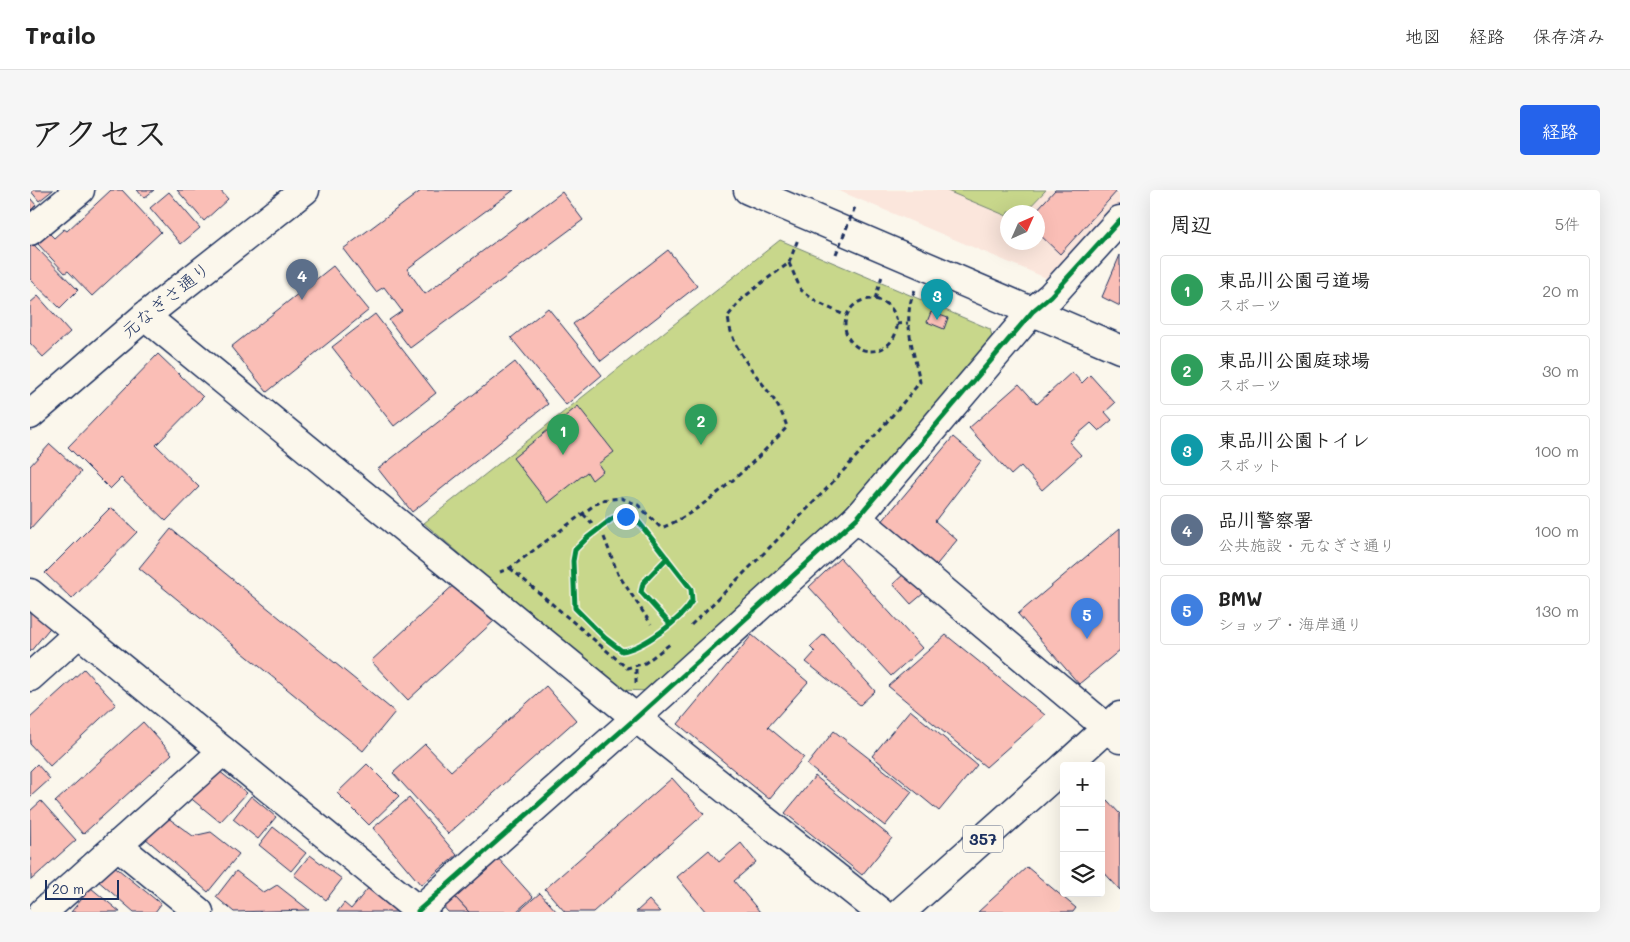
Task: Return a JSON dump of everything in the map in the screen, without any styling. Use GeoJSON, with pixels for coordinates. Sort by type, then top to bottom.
{"type":"FeatureCollection","features":[{"type":"Feature","properties":{"kind":"main road"},"geometry":{"type":"LineString","coordinates":[[30,231],[80,190]]}},
{"type":"Feature","properties":{"kind":"main road","name":"元なぎさ通り"},"geometry":{"type":"LineString","coordinates":[[33,406],[305,190]]}},
{"type":"Feature","properties":{"kind":"main road"},"geometry":{"type":"LineString","coordinates":[[748,190],[1120,349]]}},
{"type":"Feature","properties":{"kind":"main road"},"geometry":{"type":"LineString","coordinates":[[30,593],[419,911],[857,518],[1033,311],[1051,296],[1120,220]]}},
{"type":"Feature","properties":{"kind":"main road"},"geometry":{"type":"LineString","coordinates":[[145,316],[636,718],[880,912]]}},
{"type":"Feature","properties":{"kind":"main road"},"geometry":{"type":"LineString","coordinates":[[857,518],[1116,728]]}},
{"type":"Feature","properties":{"kind":"main road"},"geometry":{"type":"LineString","coordinates":[[30,677],[79,633]]}},
{"type":"Feature","properties":{"kind":"main road","name":"357"},"geometry":{"type":"LineString","coordinates":[[1069,762],[1116,728]]}},
{"type":"Feature","properties":{"kind":"main road"},"geometry":{"type":"LineString","coordinates":[[44,912],[223,751]]}},
{"type":"Feature","properties":{"kind":"main road","name":"357"},"geometry":{"type":"LineString","coordinates":[[902,912],[1060,770]]}},
{"type":"Feature","properties":{"kind":"main road"},"geometry":{"type":"LineString","coordinates":[[117,845],[199,912]]}},
{"type":"Feature","properties":{"kind":"path"},"geometry":{"type":"LineString","coordinates":[[836,254],[855,208]]}},
{"type":"Feature","properties":{"kind":"path"},"geometry":{"type":"LineString","coordinates":[[670,644],[645,663],[627,668],[510,568],[601,500],[621,498],[638,505],[661,528],[680,521],[751,465],[787,427],[782,410],[741,355],[730,332],[728,316],[742,299],[789,263],[798,239]]}},
{"type":"Feature","properties":{"kind":"path"},"geometry":{"type":"LineString","coordinates":[[789,263],[801,290],[817,302],[846,316]]}},
{"type":"Feature","properties":{"kind":"path"},"geometry":{"type":"LineString","coordinates":[[875,299],[883,274]]}},
{"type":"Feature","properties":{"kind":"path"},"geometry":{"type":"LineString","coordinates":[[690,625],[774,545],[860,454],[920,382],[908,323],[909,302],[916,288]]}},
{"type":"Feature","properties":{"kind":"path"},"geometry":{"type":"LineString","coordinates":[[875,299],[886,304],[892,310],[897,324],[892,342],[878,351],[869,352],[860,350],[848,338],[845,330],[846,316],[853,306],[860,301],[875,299]]}},
{"type":"Feature","properties":{"kind":"path"},"geometry":{"type":"LineString","coordinates":[[897,324],[908,323]]}},
{"type":"Feature","properties":{"kind":"path"},"geometry":{"type":"LineString","coordinates":[[583,514],[592,523]]}},
{"type":"Feature","properties":{"kind":"path"},"geometry":{"type":"LineString","coordinates":[[604,538],[618,574],[651,624]]}},
{"type":"Feature","properties":{"kind":"path"},"geometry":{"type":"LineString","coordinates":[[636,666],[636,685]]}},
{"type":"Feature","properties":{"kind":"shaded area"},"geometry":{"type":"Polygon","coordinates":[[[837,190],[1120,190],[1120,205],[1051,280],[837,190]]]}},
{"type":"Feature","properties":{"kind":"green space"},"geometry":{"type":"Polygon","coordinates":[[[945,190],[1046,190],[1032,205],[1000,205],[1000,213],[945,190]]]}},
{"type":"Feature","properties":{"kind":"green space"},"geometry":{"type":"Polygon","coordinates":[[[780,240],[990,329],[993,339],[856,508],[652,691],[619,690],[424,523],[780,240]]]}},
{"type":"Feature","properties":{"kind":"building"},"geometry":{"type":"Polygon","coordinates":[[[30,190],[53,190],[39,201],[30,190]]]}},
{"type":"Feature","properties":{"kind":"building"},"geometry":{"type":"Polygon","coordinates":[[[111,190],[122,190],[161,232],[92,296],[68,271],[65,273],[38,244],[49,233],[54,238],[64,229],[67,231],[111,190]]]}},
{"type":"Feature","properties":{"kind":"building"},"geometry":{"type":"Polygon","coordinates":[[[137,190],[154,190],[144,198],[137,190]]]}},
{"type":"Feature","properties":{"kind":"building"},"geometry":{"type":"Polygon","coordinates":[[[177,190],[220,190],[228,199],[204,221],[177,190]]]}},
{"type":"Feature","properties":{"kind":"building"},"geometry":{"type":"Polygon","coordinates":[[[422,190],[514,190],[407,269],[425,294],[562,192],[583,220],[410,348],[389,320],[402,311],[384,287],[376,292],[343,249],[422,190]]]}},
{"type":"Feature","properties":{"kind":"building"},"geometry":{"type":"Polygon","coordinates":[[[1055,190],[1118,190],[1060,254],[1045,240],[1045,205],[1041,205],[1055,190]]]}},
{"type":"Feature","properties":{"kind":"building"},"geometry":{"type":"Polygon","coordinates":[[[169,192],[200,228],[181,244],[150,208],[169,192]]]}},
{"type":"Feature","properties":{"kind":"building"},"geometry":{"type":"Polygon","coordinates":[[[30,198],[36,205],[30,211],[30,198]]]}},
{"type":"Feature","properties":{"kind":"building"},"geometry":{"type":"Polygon","coordinates":[[[33,244],[78,290],[60,308],[30,279],[30,247],[33,244]]]}},
{"type":"Feature","properties":{"kind":"building"},"geometry":{"type":"Polygon","coordinates":[[[668,250],[697,286],[601,361],[573,324],[668,250]]]}},
{"type":"Feature","properties":{"kind":"building"},"geometry":{"type":"Polygon","coordinates":[[[1120,255],[1120,306],[1102,297],[1120,255]]]}},
{"type":"Feature","properties":{"kind":"building"},"geometry":{"type":"Polygon","coordinates":[[[333,266],[369,310],[267,392],[231,347],[333,266]]]}},
{"type":"Feature","properties":{"kind":"building"},"geometry":{"type":"Polygon","coordinates":[[[38,296],[70,332],[43,357],[30,343],[30,303],[38,296]]]}},
{"type":"Feature","properties":{"kind":"building"},"geometry":{"type":"Polygon","coordinates":[[[548,308],[602,375],[566,405],[511,338],[548,308]]]}},
{"type":"Feature","properties":{"kind":"building"},"geometry":{"type":"Polygon","coordinates":[[[931,312],[948,318],[944,329],[927,322],[931,312]]]}},
{"type":"Feature","properties":{"kind":"building"},"geometry":{"type":"Polygon","coordinates":[[[375,314],[436,393],[394,426],[332,347],[375,314]]]}},
{"type":"Feature","properties":{"kind":"building"},"geometry":{"type":"Polygon","coordinates":[[[158,354],[203,397],[156,445],[199,487],[166,521],[121,478],[110,489],[68,447],[158,354]]]}},
{"type":"Feature","properties":{"kind":"building"},"geometry":{"type":"Polygon","coordinates":[[[515,362],[548,404],[412,512],[378,469],[515,362]]]}},
{"type":"Feature","properties":{"kind":"building"},"geometry":{"type":"Polygon","coordinates":[[[1072,372],[1082,383],[1090,375],[1115,403],[1105,412],[1112,420],[1099,431],[1091,423],[1069,442],[1081,455],[1042,490],[1021,466],[1011,475],[969,428],[1019,384],[1037,404],[1072,372]]]}},
{"type":"Feature","properties":{"kind":"building"},"geometry":{"type":"Polygon","coordinates":[[[578,406],[614,452],[598,464],[603,471],[592,480],[587,472],[548,503],[513,458],[578,406]]]}},
{"type":"Feature","properties":{"kind":"building"},"geometry":{"type":"Polygon","coordinates":[[[953,437],[981,461],[935,521],[957,540],[933,569],[880,524],[953,437]]]}},
{"type":"Feature","properties":{"kind":"building"},"geometry":{"type":"Polygon","coordinates":[[[50,444],[81,472],[30,529],[30,466],[50,444]]]}},
{"type":"Feature","properties":{"kind":"building"},"geometry":{"type":"Polygon","coordinates":[[[111,507],[137,532],[72,599],[45,573],[111,507]]]}},
{"type":"Feature","properties":{"kind":"building"},"geometry":{"type":"Polygon","coordinates":[[[1120,528],[1120,650],[1079,684],[1018,614],[1120,528]]]}},
{"type":"Feature","properties":{"kind":"building"},"geometry":{"type":"Polygon","coordinates":[[[171,529],[395,712],[363,751],[139,568],[171,529]]]}},
{"type":"Feature","properties":{"kind":"building"},"geometry":{"type":"Polygon","coordinates":[[[840,558],[922,648],[891,676],[809,587],[840,558]]]}},
{"type":"Feature","properties":{"kind":"building"},"geometry":{"type":"Polygon","coordinates":[[[905,573],[924,593],[911,604],[893,584],[905,573]]]}},
{"type":"Feature","properties":{"kind":"building"},"geometry":{"type":"Polygon","coordinates":[[[458,581],[495,620],[408,700],[371,661],[458,581]]]}},
{"type":"Feature","properties":{"kind":"building"},"geometry":{"type":"Polygon","coordinates":[[[30,605],[53,624],[30,652],[30,605]]]}},
{"type":"Feature","properties":{"kind":"building"},"geometry":{"type":"Polygon","coordinates":[[[824,634],[875,691],[860,705],[806,662],[815,652],[810,647],[824,634]]]}},
{"type":"Feature","properties":{"kind":"building"},"geometry":{"type":"Polygon","coordinates":[[[752,635],[808,682],[768,727],[804,757],[769,799],[678,724],[752,635]]]}},
{"type":"Feature","properties":{"kind":"building"},"geometry":{"type":"Polygon","coordinates":[[[946,635],[1045,715],[986,767],[888,686],[946,635]]]}},
{"type":"Feature","properties":{"kind":"building"},"geometry":{"type":"Polygon","coordinates":[[[84,669],[116,704],[50,766],[30,744],[30,718],[84,669]]]}},
{"type":"Feature","properties":{"kind":"building"},"geometry":{"type":"Polygon","coordinates":[[[546,686],[576,720],[448,834],[393,773],[425,744],[451,771],[546,686]]]}},
{"type":"Feature","properties":{"kind":"building"},"geometry":{"type":"Polygon","coordinates":[[[910,710],[977,765],[939,811],[872,756],[910,710]]]}},
{"type":"Feature","properties":{"kind":"building"},"geometry":{"type":"Polygon","coordinates":[[[143,722],[172,754],[83,834],[55,802],[143,722]]]}},
{"type":"Feature","properties":{"kind":"building"},"geometry":{"type":"Polygon","coordinates":[[[834,731],[912,792],[885,826],[807,765],[834,731]]]}},
{"type":"Feature","properties":{"kind":"building"},"geometry":{"type":"Polygon","coordinates":[[[37,764],[50,779],[30,797],[30,771],[37,764]]]}},
{"type":"Feature","properties":{"kind":"building"},"geometry":{"type":"Polygon","coordinates":[[[367,764],[399,796],[369,825],[337,793],[367,764]]]}},
{"type":"Feature","properties":{"kind":"building"},"geometry":{"type":"Polygon","coordinates":[[[219,771],[247,793],[220,822],[188,796],[219,771]]]}},
{"type":"Feature","properties":{"kind":"building"},"geometry":{"type":"Polygon","coordinates":[[[815,776],[892,838],[862,875],[785,813],[815,776]]]}},
{"type":"Feature","properties":{"kind":"building"},"geometry":{"type":"Polygon","coordinates":[[[672,778],[704,814],[593,912],[565,912],[545,889],[672,778]]]}},
{"type":"Feature","properties":{"kind":"building"},"geometry":{"type":"Polygon","coordinates":[[[251,796],[276,817],[258,839],[233,819],[251,796]]]}},
{"type":"Feature","properties":{"kind":"building"},"geometry":{"type":"Polygon","coordinates":[[[409,798],[457,855],[421,885],[373,828],[409,798]]]}},
{"type":"Feature","properties":{"kind":"building"},"geometry":{"type":"Polygon","coordinates":[[[1107,800],[1120,814],[1120,890],[1105,873],[1105,802],[1107,800]]]}},
{"type":"Feature","properties":{"kind":"building"},"geometry":{"type":"Polygon","coordinates":[[[41,801],[76,840],[31,880],[30,811],[41,801]]]}},
{"type":"Feature","properties":{"kind":"building"},"geometry":{"type":"Polygon","coordinates":[[[164,815],[193,836],[211,832],[239,854],[208,892],[145,838],[164,815]]]}},
{"type":"Feature","properties":{"kind":"building"},"geometry":{"type":"Polygon","coordinates":[[[273,827],[306,853],[291,871],[259,845],[273,827]]]}},
{"type":"Feature","properties":{"kind":"building"},"geometry":{"type":"Polygon","coordinates":[[[741,843],[756,862],[734,881],[760,912],[706,912],[677,877],[709,850],[719,862],[741,843]]]}},
{"type":"Feature","properties":{"kind":"building"},"geometry":{"type":"Polygon","coordinates":[[[310,855],[342,879],[326,900],[294,875],[310,855]]]}},
{"type":"Feature","properties":{"kind":"building"},"geometry":{"type":"Polygon","coordinates":[[[496,856],[533,897],[516,912],[469,912],[453,895],[496,856]]]}},
{"type":"Feature","properties":{"kind":"building"},"geometry":{"type":"Polygon","coordinates":[[[113,865],[161,904],[155,912],[134,912],[96,879],[113,865]]]}},
{"type":"Feature","properties":{"kind":"building"},"geometry":{"type":"Polygon","coordinates":[[[1027,867],[1060,895],[1060,897],[1063,897],[1076,908],[1073,912],[978,912],[1027,867]]]}},
{"type":"Feature","properties":{"kind":"building"},"geometry":{"type":"Polygon","coordinates":[[[236,871],[264,893],[277,885],[309,910],[234,912],[216,897],[236,871]]]}},
{"type":"Feature","properties":{"kind":"building"},"geometry":{"type":"Polygon","coordinates":[[[370,886],[402,912],[337,912],[344,903],[351,909],[370,886]]]}},
{"type":"Feature","properties":{"kind":"building"},"geometry":{"type":"Polygon","coordinates":[[[91,888],[120,912],[71,912],[91,888]]]}},
{"type":"Feature","properties":{"kind":"building"},"geometry":{"type":"Polygon","coordinates":[[[540,893],[557,912],[518,912],[540,893]]]}},
{"type":"Feature","properties":{"kind":"building"},"geometry":{"type":"Polygon","coordinates":[[[453,895],[469,912],[448,912],[442,905],[453,895]]]}},
{"type":"Feature","properties":{"kind":"building"},"geometry":{"type":"Polygon","coordinates":[[[649,900],[660,912],[636,912],[649,900]]]}},
{"type":"Feature","properties":{"kind":"cycle path"},"geometry":{"type":"LineString","coordinates":[[418,911],[636,718],[857,518],[1033,311],[1051,296],[1120,220]]}},
{"type":"Feature","properties":{"kind":"cycle path"},"geometry":{"type":"LineString","coordinates":[[621,517],[635,518],[641,525],[691,589],[692,601],[661,632],[640,645],[622,651],[605,638],[575,608],[573,561],[575,550],[587,538],[613,518],[621,517]]}},
{"type":"Feature","properties":{"kind":"cycle path"},"geometry":{"type":"LineString","coordinates":[[667,558],[643,583],[641,592],[670,624]]}},
{"type":"Feature","properties":{"kind":"place","name":"品川警察署"},"geometry":{"type":"Point","coordinates":[302,300]}},
{"type":"Feature","properties":{"kind":"place","name":"東品川公園トイレ"},"geometry":{"type":"Point","coordinates":[937,320]}},
{"type":"Feature","properties":{"kind":"place","name":"東品川公園庭球場"},"geometry":{"type":"Point","coordinates":[701,445]}},
{"type":"Feature","properties":{"kind":"place","name":"東品川公園弓道場"},"geometry":{"type":"Point","coordinates":[563,455]}},
{"type":"Feature","properties":{"kind":"place","name":"BMW"},"geometry":{"type":"Point","coordinates":[1087,639]}}]}
